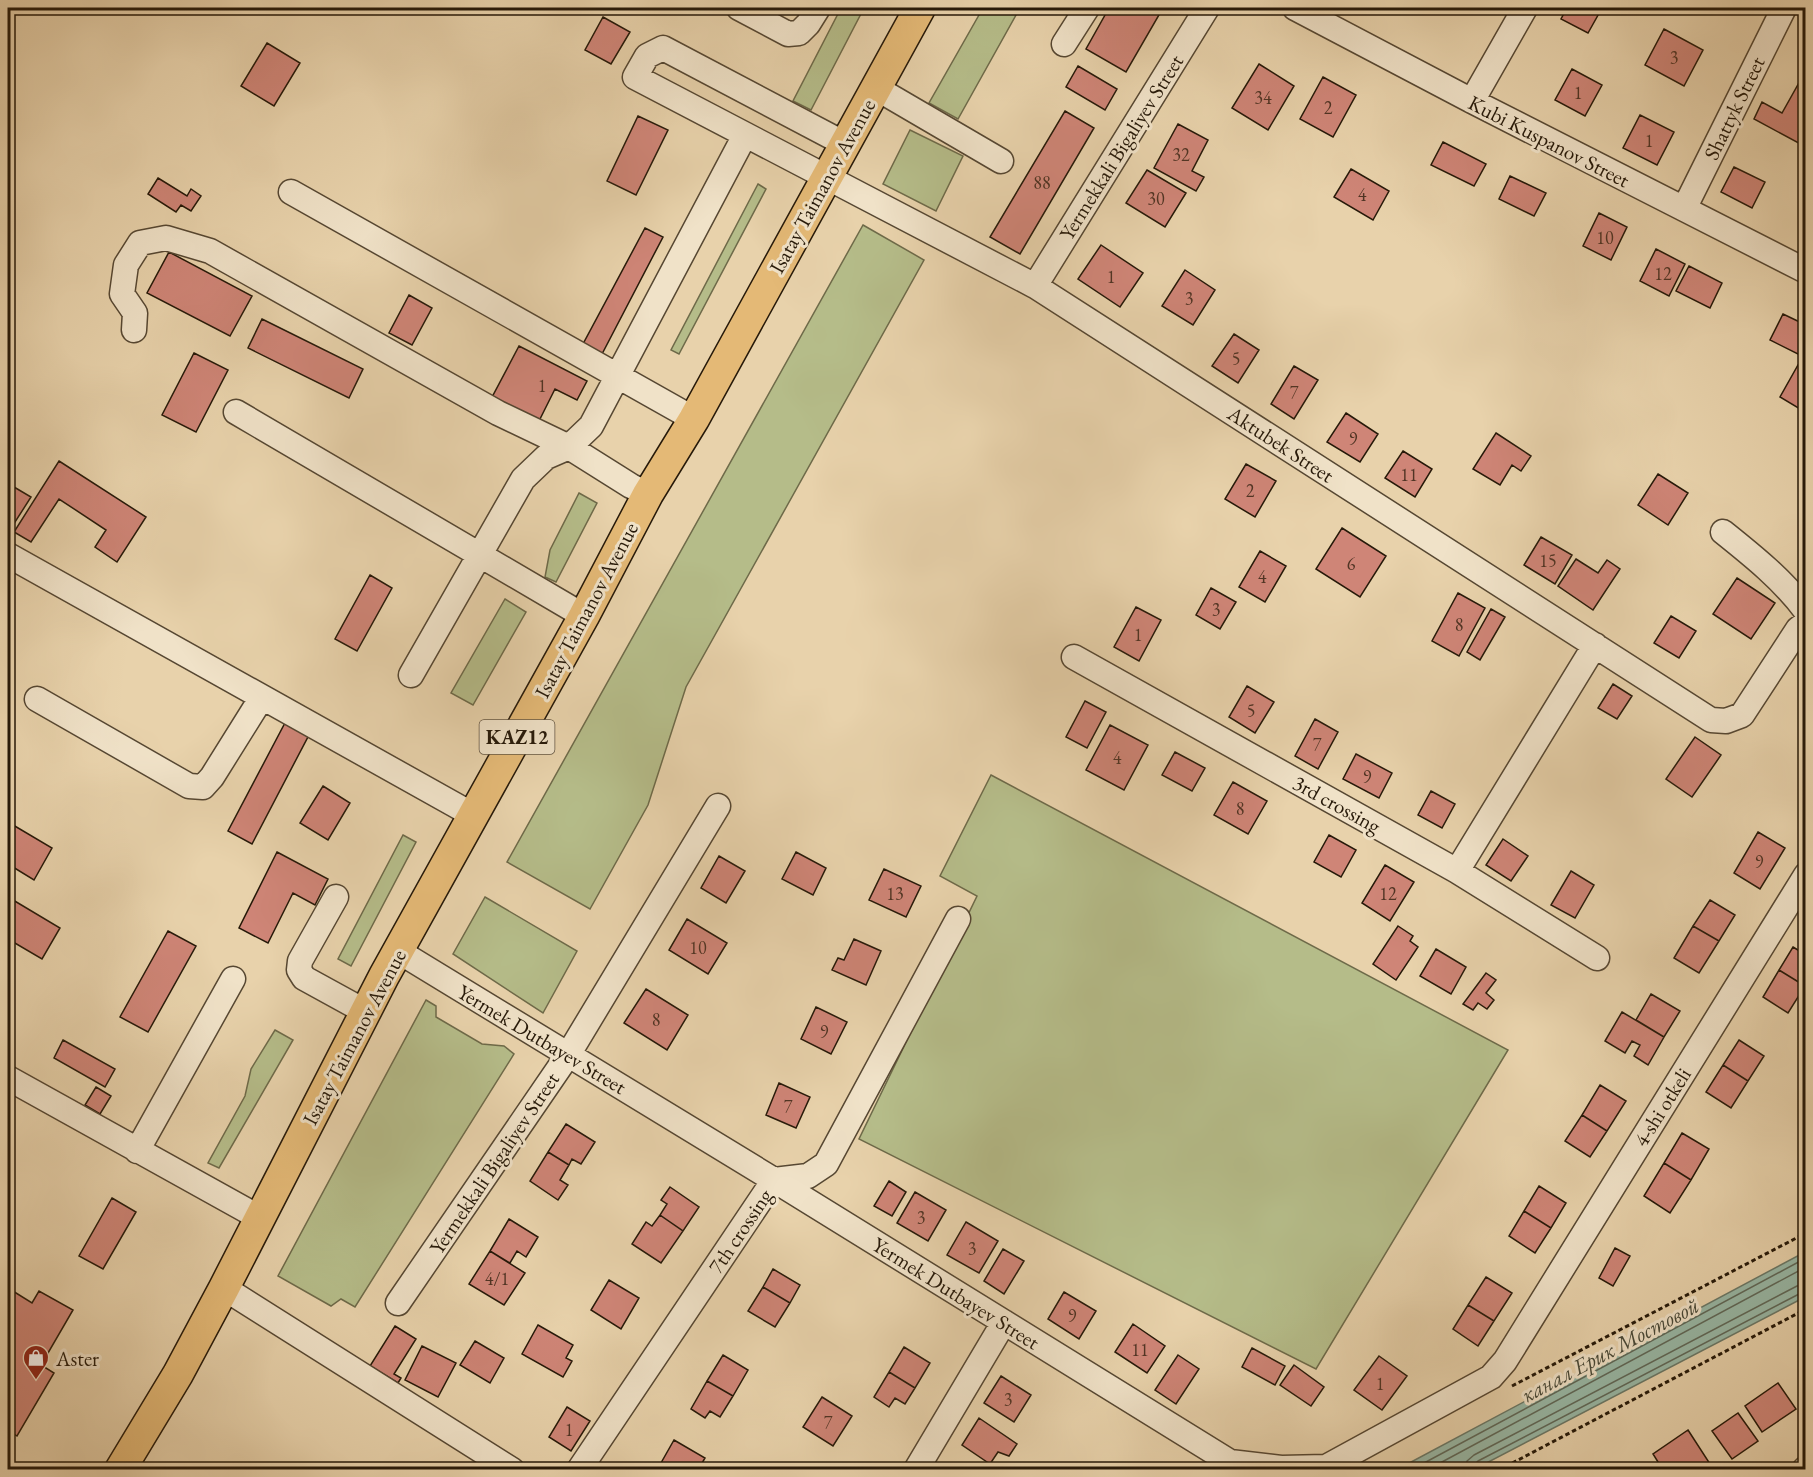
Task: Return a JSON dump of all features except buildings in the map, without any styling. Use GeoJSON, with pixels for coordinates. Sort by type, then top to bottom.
{"type":"FeatureCollection","features":[{"type":"Feature","properties":{"kind":"main road","name":"Isatay Taimanov Avenue"},"geometry":{"type":"LineString","coordinates":[[120,1470],[178,1374],[398,951],[584,616],[648,494],[694,419],[920,8]]}},
{"type":"Feature","properties":{"kind":"street"},"geometry":{"type":"LineString","coordinates":[[739,8],[788,34],[799,33],[818,8]]}},
{"type":"Feature","properties":{"kind":"street"},"geometry":{"type":"LineString","coordinates":[[1064,44],[1087,8]]}},
{"type":"Feature","properties":{"kind":"street","name":"Yermekkali Bigaliyev Street"},"geometry":{"type":"LineString","coordinates":[[1035,286],[1207,8]]}},
{"type":"Feature","properties":{"kind":"street"},"geometry":{"type":"LineString","coordinates":[[1472,101],[1525,8]]}},
{"type":"Feature","properties":{"kind":"street","name":"Shattyk Street"},"geometry":{"type":"LineString","coordinates":[[1684,209],[1784,8]]}},
{"type":"Feature","properties":{"kind":"street","name":"Kubi Kuspanov Street"},"geometry":{"type":"LineString","coordinates":[[1301,9],[1472,101],[1806,271]]}},
{"type":"Feature","properties":{"kind":"street","name":"Aktubek Street"},"geometry":{"type":"LineString","coordinates":[[846,144],[663,48],[647,56],[635,77],[1035,286],[1712,720],[1726,721],[1742,715],[1797,629],[1806,623]]}},
{"type":"Feature","properties":{"kind":"street"},"geometry":{"type":"LineString","coordinates":[[876,88],[1000,161]]}},
{"type":"Feature","properties":{"kind":"street"},"geometry":{"type":"LineString","coordinates":[[411,675],[523,479],[546,457],[569,447],[591,426],[745,135]]}},
{"type":"Feature","properties":{"kind":"street"},"geometry":{"type":"LineString","coordinates":[[291,192],[694,419]]}},
{"type":"Feature","properties":{"kind":"street"},"geometry":{"type":"LineString","coordinates":[[134,330],[135,313],[122,294],[126,265],[140,243],[166,238],[210,251],[498,413],[569,447],[631,486],[648,494]]}},
{"type":"Feature","properties":{"kind":"street"},"geometry":{"type":"LineString","coordinates":[[236,412],[584,616]]}},
{"type":"Feature","properties":{"kind":"street"},"geometry":{"type":"LineString","coordinates":[[1723,532],[1792,592],[1806,611]]}},
{"type":"Feature","properties":{"kind":"street"},"geometry":{"type":"LineString","coordinates":[[8,555],[473,815]]}},
{"type":"Feature","properties":{"kind":"street"},"geometry":{"type":"LineString","coordinates":[[1457,871],[1595,645]]}},
{"type":"Feature","properties":{"kind":"street","name":"3rd crossing"},"geometry":{"type":"LineString","coordinates":[[1074,657],[1457,871],[1597,957]]}},
{"type":"Feature","properties":{"kind":"street"},"geometry":{"type":"LineString","coordinates":[[37,699],[189,786],[202,787],[212,777],[261,697]]}},
{"type":"Feature","properties":{"kind":"street","name":"Yermekkali Bigaliyev Street"},"geometry":{"type":"LineString","coordinates":[[398,1304],[568,1055],[718,806]]}},
{"type":"Feature","properties":{"kind":"street","name":"4-shi otkeli"},"geometry":{"type":"LineString","coordinates":[[1518,1338],[1806,875]]}},
{"type":"Feature","properties":{"kind":"street"},"geometry":{"type":"LineString","coordinates":[[336,897],[300,961],[299,970],[304,978],[366,1012]]}},
{"type":"Feature","properties":{"kind":"street","name":"7th crossing"},"geometry":{"type":"LineString","coordinates":[[579,1470],[774,1180],[808,1176],[826,1164],[958,919]]}},
{"type":"Feature","properties":{"kind":"street","name":"Yermek Dutbayev Street"},"geometry":{"type":"LineString","coordinates":[[398,951],[1230,1462],[1281,1468],[1326,1467],[1491,1377],[1506,1361],[1518,1338]]}},
{"type":"Feature","properties":{"kind":"street"},"geometry":{"type":"LineString","coordinates":[[137,1150],[234,979]]}},
{"type":"Feature","properties":{"kind":"street"},"geometry":{"type":"LineString","coordinates":[[8,1078],[260,1218]]}},
{"type":"Feature","properties":{"kind":"street"},"geometry":{"type":"LineString","coordinates":[[224,1288],[481,1461],[512,1470]]}},
{"type":"Feature","properties":{"kind":"street"},"geometry":{"type":"LineString","coordinates":[[916,1470],[1004,1322]]}},
{"type":"Feature","properties":{"kind":"path"},"geometry":{"type":"LineString","coordinates":[[1511,1387],[1806,1233]]}},
{"type":"Feature","properties":{"kind":"path"},"geometry":{"type":"LineString","coordinates":[[1499,1470],[1806,1309]]}},
{"type":"Feature","properties":{"kind":"green space"},"geometry":{"type":"Polygon","coordinates":[[[841,8],[864,8],[811,110],[793,101],[841,8]]]}},
{"type":"Feature","properties":{"kind":"green space"},"geometry":{"type":"Polygon","coordinates":[[[983,8],[1020,8],[958,119],[929,103],[983,8]]]}},
{"type":"Feature","properties":{"kind":"green space"},"geometry":{"type":"Polygon","coordinates":[[[910,130],[963,156],[936,211],[883,184],[910,130]]]}},
{"type":"Feature","properties":{"kind":"green space"},"geometry":{"type":"Polygon","coordinates":[[[758,184],[766,189],[679,354],[671,350],[758,184]]]}},
{"type":"Feature","properties":{"kind":"green space"},"geometry":{"type":"Polygon","coordinates":[[[863,225],[924,260],[686,687],[648,805],[590,909],[507,862],[863,225]]]}},
{"type":"Feature","properties":{"kind":"green space"},"geometry":{"type":"Polygon","coordinates":[[[579,493],[597,503],[556,582],[545,577],[550,550],[579,493]]]}},
{"type":"Feature","properties":{"kind":"green space"},"geometry":{"type":"Polygon","coordinates":[[[505,599],[526,612],[473,705],[451,693],[505,599]]]}},
{"type":"Feature","properties":{"kind":"green space"},"geometry":{"type":"Polygon","coordinates":[[[991,775],[1508,1050],[1316,1369],[859,1139],[977,896],[940,876],[991,775]]]}},
{"type":"Feature","properties":{"kind":"green space"},"geometry":{"type":"Polygon","coordinates":[[[403,835],[416,842],[351,966],[338,959],[403,835]]]}},
{"type":"Feature","properties":{"kind":"green space"},"geometry":{"type":"Polygon","coordinates":[[[485,897],[577,951],[543,1013],[453,954],[485,897]]]}},
{"type":"Feature","properties":{"kind":"green space"},"geometry":{"type":"Polygon","coordinates":[[[426,1000],[436,1006],[436,1017],[482,1044],[504,1046],[514,1054],[355,1307],[341,1299],[331,1306],[278,1276],[426,1000]]]}},
{"type":"Feature","properties":{"kind":"green space"},"geometry":{"type":"Polygon","coordinates":[[[275,1030],[293,1040],[219,1168],[208,1163],[245,1096],[251,1069],[275,1030]]]}},
{"type":"Feature","properties":{"kind":"water","name":"канал Ерик Мостовой"},"geometry":{"type":"Polygon","coordinates":[[[1805,1252],[1805,1297],[1475,1469],[1398,1469],[1805,1252]]]}},
{"type":"Feature","properties":{"kind":"place","name":"Aster"},"geometry":{"type":"Point","coordinates":[36,1381]}}]}
